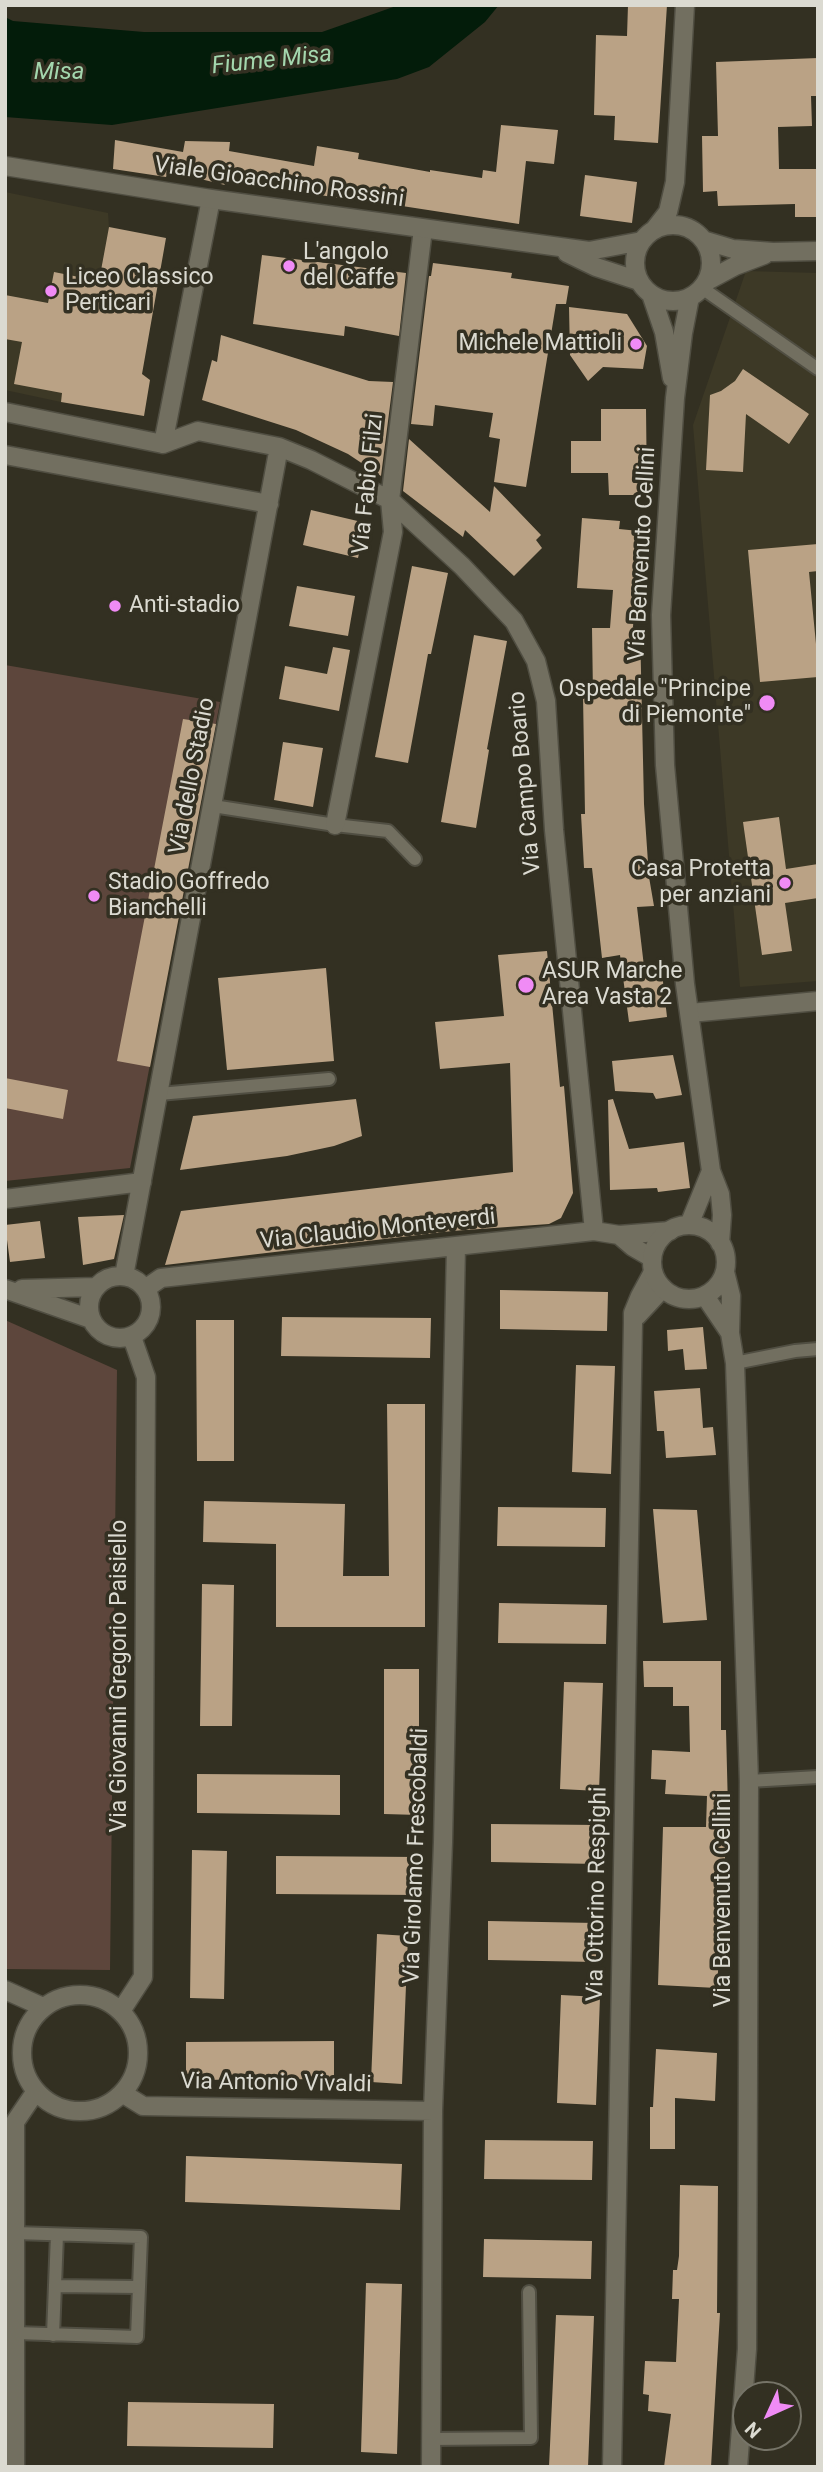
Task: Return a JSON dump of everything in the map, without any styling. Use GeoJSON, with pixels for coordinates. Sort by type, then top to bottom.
{"type":"FeatureCollection","features":[{"type":"Feature","properties":{"kind":"street"},"geometry":{"type":"LineString","coordinates":[[685,5],[674,182],[668,212],[648,235],[635,261],[645,287],[670,301],[700,289],[735,266],[774,252]]}},
{"type":"Feature","properties":{"kind":"street","name":"Viale Gioacchino Rossini"},"geometry":{"type":"LineString","coordinates":[[5,166],[211,200],[589,251],[648,235]]}},
{"type":"Feature","properties":{"kind":"street"},"geometry":{"type":"LineString","coordinates":[[674,182],[683,210],[711,260],[700,289]]}},
{"type":"Feature","properties":{"kind":"street"},"geometry":{"type":"LineString","coordinates":[[5,412],[163,444],[211,200]]}},
{"type":"Feature","properties":{"kind":"street"},"geometry":{"type":"LineString","coordinates":[[648,235],[673,225],[733,249],[774,252],[818,250]]}},
{"type":"Feature","properties":{"kind":"street","name":"Via Fabio Filzi"},"geometry":{"type":"LineString","coordinates":[[335,825],[393,532],[390,500],[423,229]]}},
{"type":"Feature","properties":{"kind":"street","name":"Viale Gioacchino Rossini"},"geometry":{"type":"LineString","coordinates":[[547,245],[645,287]]}},
{"type":"Feature","properties":{"kind":"street","name":"Via Benvenuto Cellini"},"geometry":{"type":"LineString","coordinates":[[645,287],[664,332],[676,398]]}},
{"type":"Feature","properties":{"kind":"street","name":"Via Benvenuto Cellini"},"geometry":{"type":"LineString","coordinates":[[700,289],[683,333],[661,615],[665,765],[690,1013],[711,1171],[720,1194],[723,1215],[720,1243]]}},
{"type":"Feature","properties":{"kind":"street","name":"Via Campo Boario"},"geometry":{"type":"LineString","coordinates":[[163,444],[198,431],[279,447],[390,500],[463,566],[514,621],[536,661],[546,701],[554,830],[594,1231]]}},
{"type":"Feature","properties":{"kind":"street","name":"Via dello Stadio"},"geometry":{"type":"LineString","coordinates":[[124,1276],[279,447]]}},
{"type":"Feature","properties":{"kind":"street"},"geometry":{"type":"LineString","coordinates":[[5,455],[269,504]]}},
{"type":"Feature","properties":{"kind":"street"},"geometry":{"type":"LineString","coordinates":[[690,1013],[818,1001]]}},
{"type":"Feature","properties":{"kind":"street"},"geometry":{"type":"LineString","coordinates":[[688,1225],[711,1171]]}},
{"type":"Feature","properties":{"kind":"street"},"geometry":{"type":"LineString","coordinates":[[5,1199],[142,1182]]}},
{"type":"Feature","properties":{"kind":"street"},"geometry":{"type":"LineString","coordinates":[[688,1225],[701,1227],[712,1233],[720,1243],[726,1262],[721,1282],[705,1296],[683,1299],[663,1288],[653,1265],[661,1238],[670,1231],[688,1225]]}},
{"type":"Feature","properties":{"kind":"street","name":"Via Claudio Monteverdi"},"geometry":{"type":"LineString","coordinates":[[145,1289],[161,1278],[594,1231],[619,1235],[670,1231]]}},
{"type":"Feature","properties":{"kind":"street","name":"Via Claudio Monteverdi"},"geometry":{"type":"LineString","coordinates":[[619,1235],[653,1265]]}},
{"type":"Feature","properties":{"kind":"street","name":"Via Girolamo Frescobaldi"},"geometry":{"type":"LineString","coordinates":[[431,2467],[433,2111],[444,1829],[456,1247]]}},
{"type":"Feature","properties":{"kind":"street","name":"Via Ottorino Respighi"},"geometry":{"type":"LineString","coordinates":[[612,2467],[633,1322],[653,1265]]}},
{"type":"Feature","properties":{"kind":"street","name":"Via Benvenuto Cellini"},"geometry":{"type":"LineString","coordinates":[[725,1272],[731,1296],[730,1333],[735,1363],[749,1781],[747,2349],[738,2467]]}},
{"type":"Feature","properties":{"kind":"street"},"geometry":{"type":"LineString","coordinates":[[124,1276],[133,1278],[145,1289],[150,1297],[150,1316],[140,1332],[132,1336],[112,1338],[96,1327],[91,1318],[89,1302],[95,1287],[103,1280],[124,1276]]}},
{"type":"Feature","properties":{"kind":"street"},"geometry":{"type":"LineString","coordinates":[[7,1289],[95,1287]]}},
{"type":"Feature","properties":{"kind":"street"},"geometry":{"type":"LineString","coordinates":[[633,1322],[663,1288]]}},
{"type":"Feature","properties":{"kind":"street"},"geometry":{"type":"LineString","coordinates":[[7,1289],[91,1318]]}},
{"type":"Feature","properties":{"kind":"street","name":"Via Benvenuto Cellini"},"geometry":{"type":"LineString","coordinates":[[705,1296],[730,1333]]}},
{"type":"Feature","properties":{"kind":"street","name":"Via Giovanni Gregorio Paisiello"},"geometry":{"type":"LineString","coordinates":[[121,2011],[143,1977],[146,1377],[132,1336]]}},
{"type":"Feature","properties":{"kind":"street"},"geometry":{"type":"LineString","coordinates":[[5,1990],[43,2007]]}},
{"type":"Feature","properties":{"kind":"street"},"geometry":{"type":"LineString","coordinates":[[74,1994],[99,1998],[121,2011],[137,2042],[138,2060],[133,2078],[122,2093],[107,2105],[89,2111],[69,2110],[51,2104],[36,2091],[26,2075],[22,2048],[30,2021],[43,2007],[74,1994]]}},
{"type":"Feature","properties":{"kind":"street"},"geometry":{"type":"LineString","coordinates":[[15,2467],[15,2122],[36,2091]]}},
{"type":"Feature","properties":{"kind":"street","name":"Via Antonio Vivaldi"},"geometry":{"type":"LineString","coordinates":[[122,2093],[143,2106],[433,2111]]}},
{"type":"Feature","properties":{"kind":"lane"},"geometry":{"type":"LineString","coordinates":[[700,289],[818,369]]}},
{"type":"Feature","properties":{"kind":"lane"},"geometry":{"type":"LineString","coordinates":[[213,806],[388,831],[415,859]]}},
{"type":"Feature","properties":{"kind":"lane"},"geometry":{"type":"LineString","coordinates":[[159,1094],[329,1079]]}},
{"type":"Feature","properties":{"kind":"lane"},"geometry":{"type":"LineString","coordinates":[[735,1363],[818,1349]]}},
{"type":"Feature","properties":{"kind":"lane"},"geometry":{"type":"LineString","coordinates":[[749,1781],[818,1777]]}},
{"type":"Feature","properties":{"kind":"lane"},"geometry":{"type":"LineString","coordinates":[[15,2233],[141,2237],[137,2337],[16,2333]]}},
{"type":"Feature","properties":{"kind":"lane"},"geometry":{"type":"LineString","coordinates":[[53,2334],[57,2235]]}},
{"type":"Feature","properties":{"kind":"lane"},"geometry":{"type":"LineString","coordinates":[[55,2286],[138,2287]]}},
{"type":"Feature","properties":{"kind":"lane"},"geometry":{"type":"LineString","coordinates":[[431,2439],[531,2438],[529,2292]]}},
{"type":"Feature","properties":{"kind":"shaded area","name":"Liceo Classico Perticari"},"geometry":{"type":"Polygon","coordinates":[[[5,192],[108,213],[109,227],[85,354],[68,360],[61,402],[5,390],[5,192]]]}},
{"type":"Feature","properties":{"kind":"shaded area","name":"Ospedale \"Principe di Piemonte\""},"geometry":{"type":"Polygon","coordinates":[[[746,271],[818,273],[818,981],[740,987],[693,425],[746,271]]]}},
{"type":"Feature","properties":{"kind":"shaded area","name":"Stadio Goffredo Bianchelli"},"geometry":{"type":"Polygon","coordinates":[[[5,665],[220,702],[130,1168],[5,1181],[5,665]]]}},
{"type":"Feature","properties":{"kind":"shaded area"},"geometry":{"type":"Polygon","coordinates":[[[5,1320],[117,1370],[110,1970],[5,1969],[5,1320]]]}},
{"type":"Feature","properties":{"kind":"water","name":"Misa"},"geometry":{"type":"Polygon","coordinates":[[[399,5],[499,5],[485,22],[429,67],[397,79],[112,125],[5,117],[5,17],[13,21],[144,32],[322,32],[399,5]]]}},
{"type":"Feature","properties":{"kind":"building"},"geometry":{"type":"Polygon","coordinates":[[[628,5],[667,5],[658,143],[614,140],[615,116],[594,115],[596,35],[627,36],[628,5]]]}},
{"type":"Feature","properties":{"kind":"building"},"geometry":{"type":"Polygon","coordinates":[[[818,58],[818,96],[811,96],[812,126],[778,127],[779,169],[818,169],[818,217],[795,217],[795,204],[718,206],[717,191],[703,192],[702,136],[718,136],[716,62],[818,58]]]}},
{"type":"Feature","properties":{"kind":"building"},"geometry":{"type":"Polygon","coordinates":[[[501,125],[558,130],[554,164],[526,161],[519,224],[389,204],[390,198],[353,191],[351,200],[275,190],[276,183],[226,175],[225,185],[168,171],[166,177],[113,169],[115,140],[183,152],[185,141],[230,142],[229,151],[314,166],[317,146],[359,153],[358,159],[482,178],[483,170],[496,172],[501,125]]]}},
{"type":"Feature","properties":{"kind":"building"},"geometry":{"type":"Polygon","coordinates":[[[585,175],[637,182],[632,223],[580,216],[585,175]]]}},
{"type":"Feature","properties":{"kind":"building"},"geometry":{"type":"Polygon","coordinates":[[[109,227],[166,238],[142,374],[150,380],[144,416],[61,402],[62,393],[14,384],[22,342],[5,339],[5,295],[48,303],[54,272],[99,281],[109,227]]]}},
{"type":"Feature","properties":{"kind":"building"},"geometry":{"type":"Polygon","coordinates":[[[262,255],[406,273],[399,336],[345,326],[344,336],[253,324],[262,255]]]}},
{"type":"Feature","properties":{"kind":"building"},"geometry":{"type":"Polygon","coordinates":[[[433,263],[512,273],[511,278],[569,286],[566,304],[556,304],[526,487],[494,482],[500,439],[489,437],[493,413],[435,405],[433,426],[411,424],[429,276],[433,263]]]}},
{"type":"Feature","properties":{"kind":"building"},"geometry":{"type":"Polygon","coordinates":[[[569,307],[627,314],[647,346],[643,369],[603,367],[588,381],[570,355],[569,307]]]}},
{"type":"Feature","properties":{"kind":"building"},"geometry":{"type":"Polygon","coordinates":[[[221,335],[369,381],[393,382],[381,476],[348,454],[296,430],[202,400],[212,360],[217,362],[221,335]]]}},
{"type":"Feature","properties":{"kind":"building"},"geometry":{"type":"Polygon","coordinates":[[[743,369],[809,414],[789,444],[746,414],[743,472],[706,470],[710,395],[735,381],[743,369]]]}},
{"type":"Feature","properties":{"kind":"building"},"geometry":{"type":"Polygon","coordinates":[[[601,409],[646,409],[647,495],[609,495],[608,473],[571,473],[571,441],[601,441],[601,409]]]}},
{"type":"Feature","properties":{"kind":"building"},"geometry":{"type":"Polygon","coordinates":[[[409,439],[490,512],[494,486],[541,535],[536,540],[542,548],[514,576],[465,530],[463,537],[403,491],[409,439]]]}},
{"type":"Feature","properties":{"kind":"building"},"geometry":{"type":"Polygon","coordinates":[[[311,510],[366,523],[358,558],[303,545],[311,510]]]}},
{"type":"Feature","properties":{"kind":"building"},"geometry":{"type":"Polygon","coordinates":[[[582,518],[620,521],[619,529],[639,531],[633,627],[640,627],[644,804],[649,877],[654,906],[637,907],[645,975],[662,973],[667,1017],[629,1022],[620,955],[602,958],[592,868],[584,868],[581,814],[585,814],[583,695],[593,695],[592,628],[610,628],[613,590],[577,588],[582,518]]]}},
{"type":"Feature","properties":{"kind":"building"},"geometry":{"type":"Polygon","coordinates":[[[818,544],[818,571],[809,572],[818,644],[818,677],[760,682],[748,550],[818,544]]]}},
{"type":"Feature","properties":{"kind":"building"},"geometry":{"type":"Polygon","coordinates":[[[412,566],[448,573],[431,654],[428,654],[408,763],[375,757],[412,566]]]}},
{"type":"Feature","properties":{"kind":"building"},"geometry":{"type":"Polygon","coordinates":[[[297,586],[355,596],[348,636],[289,626],[297,586]]]}},
{"type":"Feature","properties":{"kind":"building"},"geometry":{"type":"Polygon","coordinates":[[[474,635],[507,641],[476,828],[441,822],[474,635]]]}},
{"type":"Feature","properties":{"kind":"building"},"geometry":{"type":"Polygon","coordinates":[[[333,647],[350,650],[339,711],[279,699],[285,666],[327,674],[333,647]]]}},
{"type":"Feature","properties":{"kind":"building"},"geometry":{"type":"Polygon","coordinates":[[[183,719],[216,724],[150,1067],[117,1061],[183,719]]]}},
{"type":"Feature","properties":{"kind":"building"},"geometry":{"type":"Polygon","coordinates":[[[283,742],[323,748],[313,807],[274,800],[283,742]]]}},
{"type":"Feature","properties":{"kind":"building","name":"Casa Protetta per anziani"},"geometry":{"type":"Polygon","coordinates":[[[779,817],[786,869],[818,864],[818,898],[785,903],[792,951],[762,955],[743,822],[779,817]]]}},
{"type":"Feature","properties":{"kind":"building"},"geometry":{"type":"Polygon","coordinates":[[[547,951],[560,1087],[564,1086],[573,1193],[561,1218],[549,1224],[452,1231],[165,1265],[181,1211],[513,1172],[510,1063],[440,1069],[435,1022],[504,1016],[498,955],[547,951]]]}},
{"type":"Feature","properties":{"kind":"building"},"geometry":{"type":"Polygon","coordinates":[[[326,968],[334,1061],[227,1070],[218,978],[326,968]]]}},
{"type":"Feature","properties":{"kind":"building"},"geometry":{"type":"Polygon","coordinates":[[[673,1055],[682,1095],[656,1099],[653,1093],[615,1091],[612,1061],[673,1055]]]}},
{"type":"Feature","properties":{"kind":"building"},"geometry":{"type":"Polygon","coordinates":[[[5,1078],[68,1090],[63,1119],[5,1108],[5,1078]]]}},
{"type":"Feature","properties":{"kind":"building"},"geometry":{"type":"Polygon","coordinates":[[[356,1099],[362,1136],[334,1146],[287,1156],[180,1170],[193,1116],[356,1099]]]}},
{"type":"Feature","properties":{"kind":"building"},"geometry":{"type":"Polygon","coordinates":[[[613,1099],[629,1149],[684,1142],[690,1188],[658,1192],[657,1188],[610,1190],[608,1100],[613,1099]]]}},
{"type":"Feature","properties":{"kind":"building"},"geometry":{"type":"Polygon","coordinates":[[[124,1215],[114,1259],[83,1265],[78,1217],[124,1215]]]}},
{"type":"Feature","properties":{"kind":"building"},"geometry":{"type":"Polygon","coordinates":[[[40,1221],[45,1258],[10,1262],[5,1225],[40,1221]]]}},
{"type":"Feature","properties":{"kind":"building"},"geometry":{"type":"Polygon","coordinates":[[[500,1290],[608,1292],[607,1331],[500,1329],[500,1290]]]}},
{"type":"Feature","properties":{"kind":"building"},"geometry":{"type":"Polygon","coordinates":[[[282,1317],[431,1318],[430,1358],[281,1356],[282,1317]]]}},
{"type":"Feature","properties":{"kind":"building"},"geometry":{"type":"Polygon","coordinates":[[[196,1320],[234,1320],[234,1461],[197,1461],[196,1320]]]}},
{"type":"Feature","properties":{"kind":"building"},"geometry":{"type":"Polygon","coordinates":[[[703,1327],[707,1369],[685,1370],[683,1349],[668,1351],[667,1330],[703,1327]]]}},
{"type":"Feature","properties":{"kind":"building"},"geometry":{"type":"Polygon","coordinates":[[[576,1365],[615,1366],[611,1474],[572,1472],[576,1365]]]}},
{"type":"Feature","properties":{"kind":"building"},"geometry":{"type":"Polygon","coordinates":[[[700,1388],[703,1428],[713,1427],[716,1455],[666,1458],[664,1431],[657,1431],[654,1391],[700,1388]]]}},
{"type":"Feature","properties":{"kind":"building"},"geometry":{"type":"Polygon","coordinates":[[[387,1404],[425,1404],[425,1627],[276,1627],[276,1544],[203,1542],[204,1501],[345,1504],[343,1576],[389,1576],[387,1404]]]}},
{"type":"Feature","properties":{"kind":"building"},"geometry":{"type":"Polygon","coordinates":[[[498,1507],[606,1508],[605,1547],[497,1546],[498,1507]]]}},
{"type":"Feature","properties":{"kind":"building"},"geometry":{"type":"Polygon","coordinates":[[[653,1509],[697,1510],[707,1620],[663,1623],[653,1509]]]}},
{"type":"Feature","properties":{"kind":"building"},"geometry":{"type":"Polygon","coordinates":[[[202,1584],[234,1585],[232,1726],[200,1726],[202,1584]]]}},
{"type":"Feature","properties":{"kind":"building"},"geometry":{"type":"Polygon","coordinates":[[[499,1603],[607,1605],[606,1644],[498,1643],[499,1603]]]}},
{"type":"Feature","properties":{"kind":"building"},"geometry":{"type":"Polygon","coordinates":[[[643,1661],[721,1661],[721,1730],[726,1730],[728,1809],[717,1988],[658,1985],[663,1827],[706,1827],[707,1796],[665,1794],[666,1780],[651,1779],[652,1750],[690,1752],[689,1706],[673,1706],[673,1687],[644,1687],[643,1661]]]}},
{"type":"Feature","properties":{"kind":"building"},"geometry":{"type":"Polygon","coordinates":[[[384,1669],[419,1669],[419,1815],[384,1814],[384,1669]]]}},
{"type":"Feature","properties":{"kind":"building"},"geometry":{"type":"Polygon","coordinates":[[[564,1682],[603,1683],[599,1791],[560,1789],[564,1682]]]}},
{"type":"Feature","properties":{"kind":"building"},"geometry":{"type":"Polygon","coordinates":[[[197,1774],[340,1775],[340,1815],[197,1813],[197,1774]]]}},
{"type":"Feature","properties":{"kind":"building"},"geometry":{"type":"Polygon","coordinates":[[[491,1824],[599,1825],[598,1864],[491,1862],[491,1824]]]}},
{"type":"Feature","properties":{"kind":"building"},"geometry":{"type":"Polygon","coordinates":[[[192,1850],[227,1851],[224,1999],[190,1998],[192,1850]]]}},
{"type":"Feature","properties":{"kind":"building"},"geometry":{"type":"Polygon","coordinates":[[[276,1856],[419,1857],[420,1895],[276,1894],[276,1856]]]}},
{"type":"Feature","properties":{"kind":"building"},"geometry":{"type":"Polygon","coordinates":[[[488,1921],[596,1923],[596,1962],[488,1960],[488,1921]]]}},
{"type":"Feature","properties":{"kind":"building"},"geometry":{"type":"Polygon","coordinates":[[[377,1934],[408,1936],[402,2084],[371,2082],[377,1934]]]}},
{"type":"Feature","properties":{"kind":"building"},"geometry":{"type":"Polygon","coordinates":[[[561,1995],[600,1997],[596,2105],[557,2103],[561,1995]]]}},
{"type":"Feature","properties":{"kind":"building"},"geometry":{"type":"Polygon","coordinates":[[[334,2041],[334,2079],[186,2080],[186,2042],[334,2041]]]}},
{"type":"Feature","properties":{"kind":"building"},"geometry":{"type":"Polygon","coordinates":[[[656,2049],[717,2053],[715,2101],[675,2098],[675,2149],[650,2149],[650,2107],[653,2107],[656,2049]]]}},
{"type":"Feature","properties":{"kind":"building"},"geometry":{"type":"Polygon","coordinates":[[[485,2140],[593,2141],[592,2180],[484,2179],[485,2140]]]}},
{"type":"Feature","properties":{"kind":"building"},"geometry":{"type":"Polygon","coordinates":[[[186,2156],[402,2164],[400,2210],[185,2202],[186,2156]]]}},
{"type":"Feature","properties":{"kind":"building"},"geometry":{"type":"Polygon","coordinates":[[[680,2185],[718,2186],[717,2313],[720,2313],[711,2467],[664,2467],[671,2414],[648,2411],[649,2395],[643,2394],[645,2361],[676,2362],[679,2299],[672,2299],[673,2270],[677,2270],[679,2256],[680,2185]]]}},
{"type":"Feature","properties":{"kind":"building"},"geometry":{"type":"Polygon","coordinates":[[[484,2239],[592,2241],[591,2279],[483,2277],[484,2239]]]}},
{"type":"Feature","properties":{"kind":"building"},"geometry":{"type":"Polygon","coordinates":[[[366,2283],[402,2284],[397,2454],[361,2452],[366,2283]]]}},
{"type":"Feature","properties":{"kind":"building"},"geometry":{"type":"Polygon","coordinates":[[[556,2315],[594,2316],[588,2467],[549,2467],[556,2315]]]}},
{"type":"Feature","properties":{"kind":"building"},"geometry":{"type":"Polygon","coordinates":[[[128,2402],[274,2404],[273,2448],[127,2446],[128,2402]]]}},
{"type":"Feature","properties":{"kind":"place","name":"L'angolo del Caffe"},"geometry":{"type":"Point","coordinates":[289,266]}},
{"type":"Feature","properties":{"kind":"place","name":"Liceo Classico Perticari"},"geometry":{"type":"Point","coordinates":[51,291]}},
{"type":"Feature","properties":{"kind":"place","name":"Michele Mattioli"},"geometry":{"type":"Point","coordinates":[636,344]}},
{"type":"Feature","properties":{"kind":"place","name":"Anti-stadio"},"geometry":{"type":"Point","coordinates":[115,606]}},
{"type":"Feature","properties":{"kind":"place","name":"Ospedale \"Principe di Piemonte\""},"geometry":{"type":"Point","coordinates":[767,703]}},
{"type":"Feature","properties":{"kind":"place","name":"Casa Protetta per anziani"},"geometry":{"type":"Point","coordinates":[785,883]}},
{"type":"Feature","properties":{"kind":"place","name":"Stadio Goffredo Bianchelli"},"geometry":{"type":"Point","coordinates":[94,896]}},
{"type":"Feature","properties":{"kind":"place","name":"ASUR Marche Area Vasta 2"},"geometry":{"type":"Point","coordinates":[526,985]}},
{"type":"Feature","properties":{"kind":"water label","name":"Fiume Misa"},"geometry":{"type":"Point","coordinates":[272,61]}}]}
